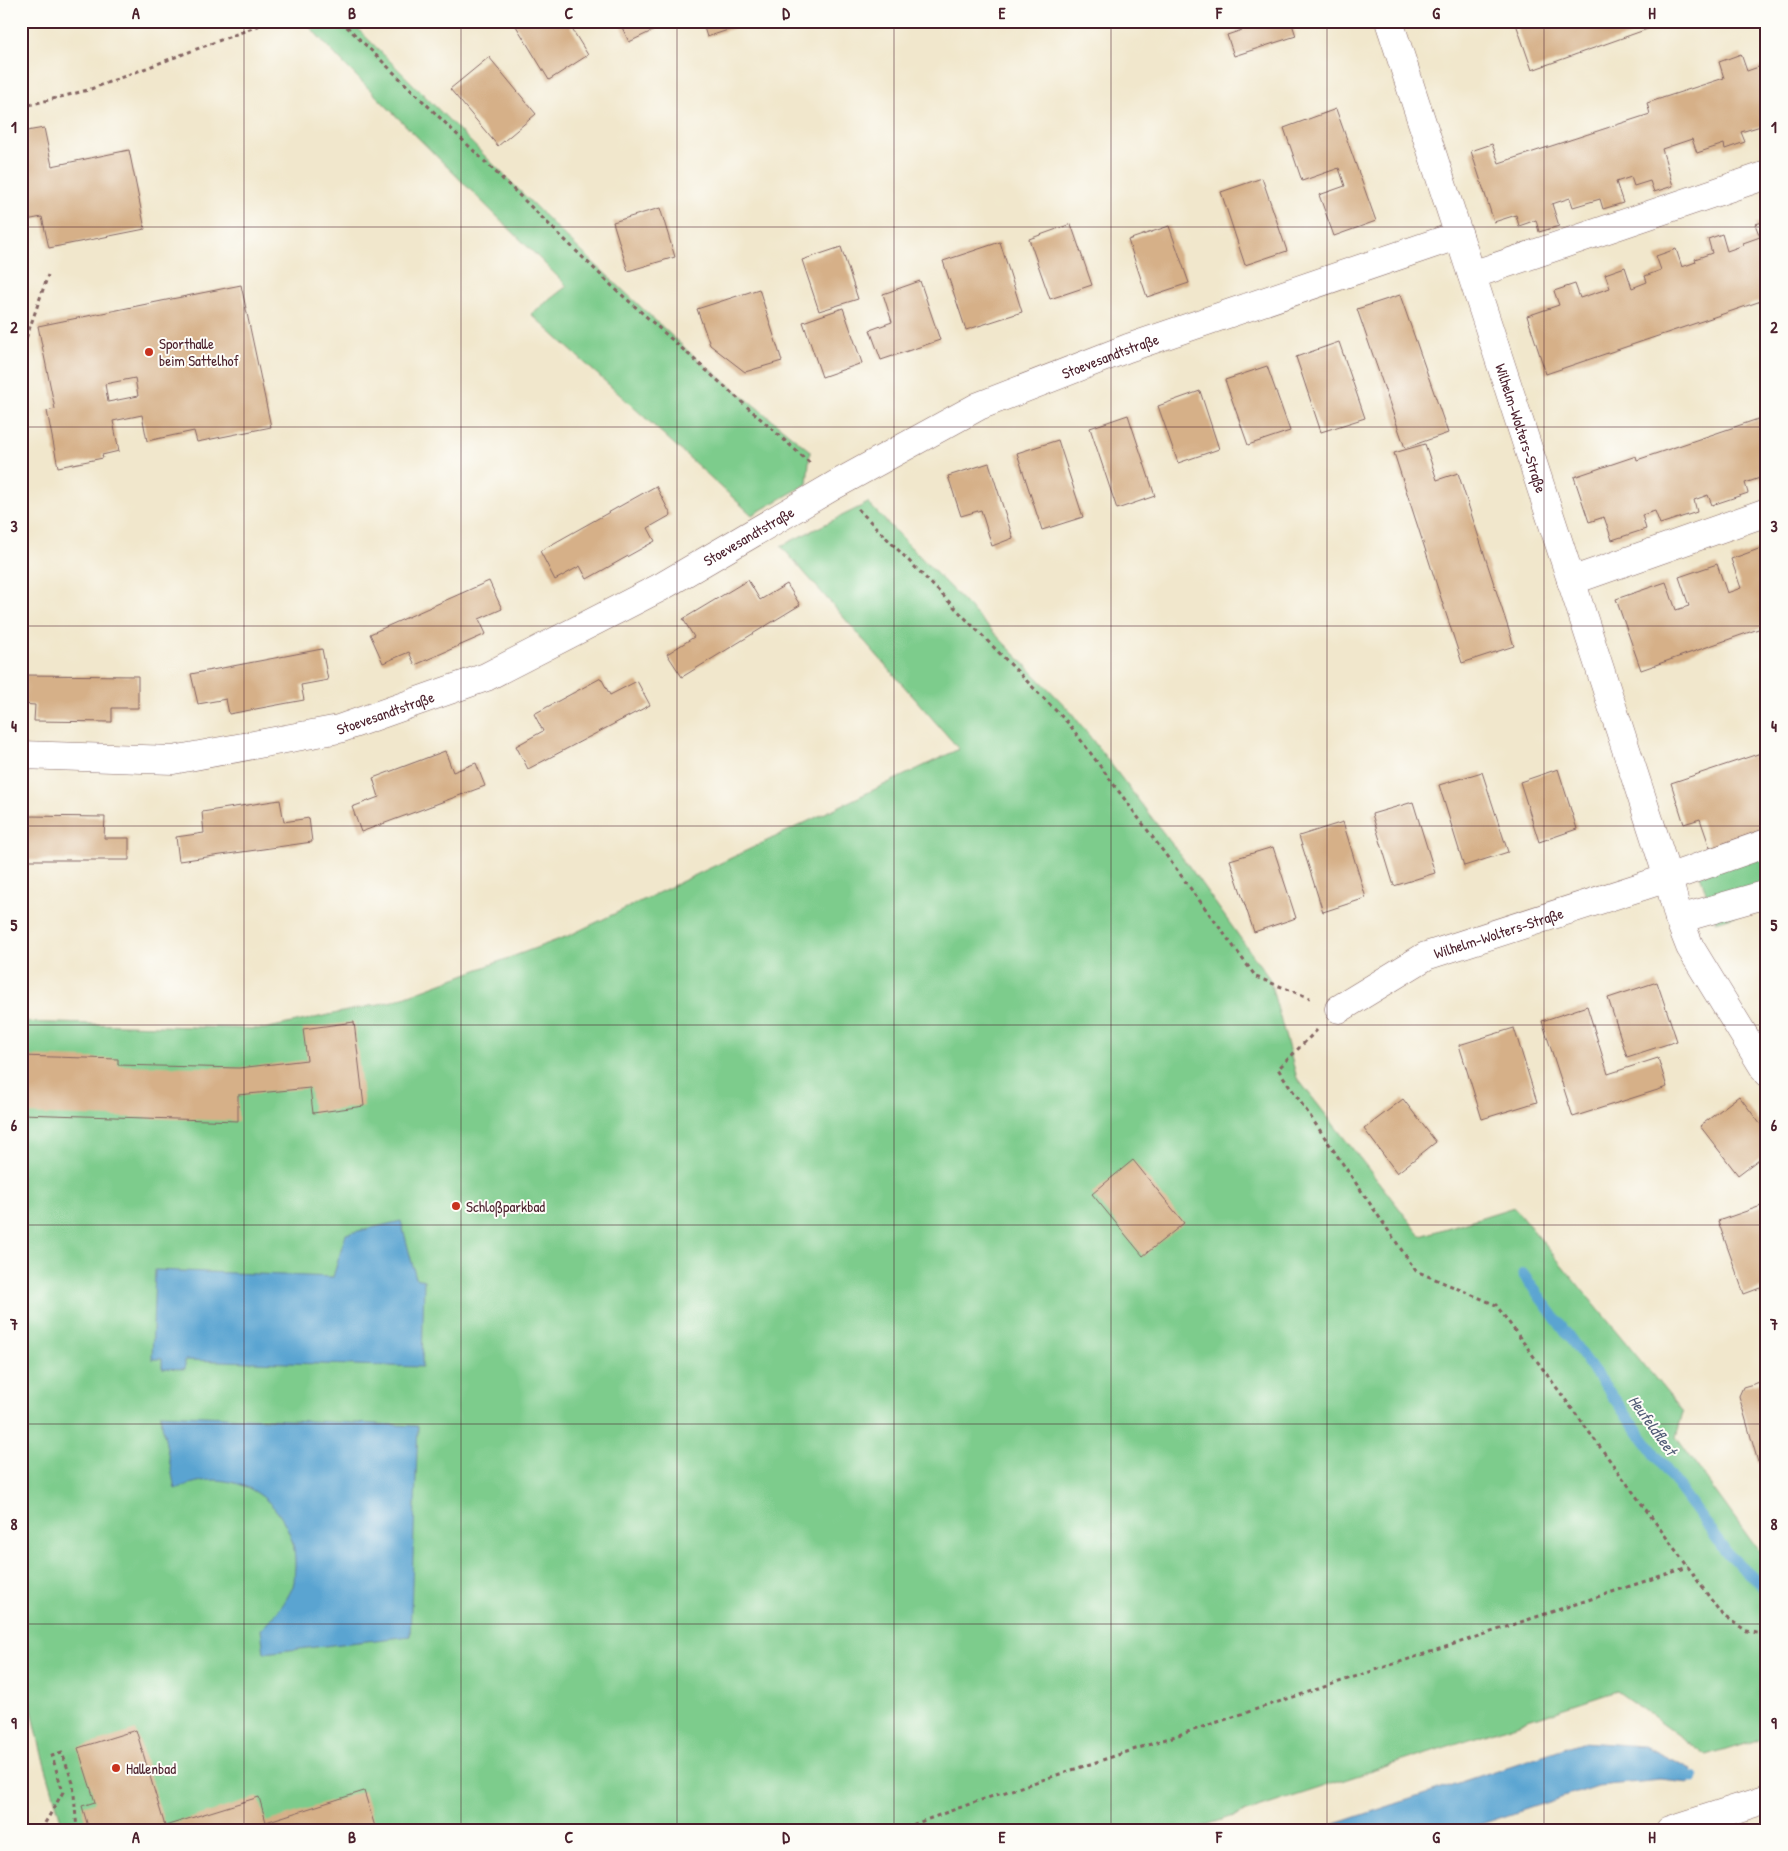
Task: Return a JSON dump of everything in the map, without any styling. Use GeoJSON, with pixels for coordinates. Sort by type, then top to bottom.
{"type":"FeatureCollection","features":[{"type":"Feature","properties":{"kind":"street","name":"Wilhelm-Wolters-Straße"},"geometry":{"type":"LineString","coordinates":[[1393,22],[1459,235],[1668,878],[1678,919],[1690,947],[1767,1073]]}},
{"type":"Feature","properties":{"kind":"street"},"geometry":{"type":"LineString","coordinates":[[1472,274],[1767,175]]}},
{"type":"Feature","properties":{"kind":"street","name":"Stoevesandtstraße"},"geometry":{"type":"LineString","coordinates":[[21,754],[173,760],[339,729],[486,677],[661,587],[835,485],[978,406],[1128,348],[1459,235]]}},
{"type":"Feature","properties":{"kind":"street"},"geometry":{"type":"LineString","coordinates":[[1571,581],[1767,512]]}},
{"type":"Feature","properties":{"kind":"street","name":"Wilhelm-Wolters-Straße"},"geometry":{"type":"LineString","coordinates":[[1339,1009],[1426,956],[1668,878],[1767,843]]}},
{"type":"Feature","properties":{"kind":"street"},"geometry":{"type":"LineString","coordinates":[[1678,919],[1767,894]]}},
{"type":"Feature","properties":{"kind":"street"},"geometry":{"type":"LineString","coordinates":[[1670,1830],[1767,1799]]}},
{"type":"Feature","properties":{"kind":"path"},"geometry":{"type":"LineString","coordinates":[[21,107],[88,90],[271,21]]}},
{"type":"Feature","properties":{"kind":"path"},"geometry":{"type":"LineString","coordinates":[[21,353],[48,275]]}},
{"type":"Feature","properties":{"kind":"path"},"geometry":{"type":"LineString","coordinates":[[1339,1009],[1278,1069],[1416,1271],[1496,1305],[1722,1615],[1747,1631],[1767,1635]]}},
{"type":"Feature","properties":{"kind":"path"},"geometry":{"type":"LineString","coordinates":[[898,1830],[978,1801],[1688,1567]]}},
{"type":"Feature","properties":{"kind":"path"},"geometry":{"type":"LineString","coordinates":[[41,1830],[63,1792],[52,1756],[62,1753],[73,1783],[77,1830]]}},
{"type":"Feature","properties":{"kind":"green space"},"geometry":{"type":"Polygon","coordinates":[[[304,21],[350,21],[566,237],[689,352],[810,451],[807,484],[752,515],[531,314],[567,286],[344,64],[304,21]]]}},
{"type":"Feature","properties":{"kind":"green space"},"geometry":{"type":"Polygon","coordinates":[[[868,503],[1071,712],[1188,865],[1269,978],[1297,1078],[1421,1236],[1514,1207],[1683,1412],[1676,1437],[1760,1553],[1767,1553],[1767,1737],[1707,1756],[1617,1691],[1191,1830],[64,1830],[42,1755],[21,1661],[21,1022],[264,1029],[393,1001],[568,936],[959,749],[781,546],[868,503]]]}},
{"type":"Feature","properties":{"kind":"green space"},"geometry":{"type":"Polygon","coordinates":[[[1767,854],[1767,906],[1716,922],[1700,875],[1767,854]]]}},
{"type":"Feature","properties":{"kind":"water"},"geometry":{"type":"Polygon","coordinates":[[[401,1221],[416,1278],[424,1280],[422,1367],[185,1360],[185,1369],[162,1368],[162,1359],[152,1359],[155,1270],[333,1277],[346,1234],[401,1221]]]}},
{"type":"Feature","properties":{"kind":"water"},"geometry":{"type":"Polygon","coordinates":[[[160,1414],[418,1426],[410,1636],[264,1653],[261,1629],[283,1604],[294,1582],[294,1553],[286,1526],[269,1502],[245,1486],[231,1482],[209,1480],[175,1489],[160,1414]]]}},
{"type":"Feature","properties":{"kind":"water"},"geometry":{"type":"Polygon","coordinates":[[[1582,1742],[1644,1746],[1691,1769],[1690,1783],[1660,1780],[1597,1786],[1463,1830],[1317,1830],[1582,1742]]]}},
{"type":"Feature","properties":{"kind":"building"},"geometry":{"type":"Polygon","coordinates":[[[513,21],[567,21],[588,55],[549,80],[513,21]]]}},
{"type":"Feature","properties":{"kind":"building"},"geometry":{"type":"Polygon","coordinates":[[[619,21],[668,21],[669,23],[629,42],[619,21]]]}},
{"type":"Feature","properties":{"kind":"building"},"geometry":{"type":"Polygon","coordinates":[[[702,21],[752,21],[752,22],[707,37],[702,21]]]}},
{"type":"Feature","properties":{"kind":"building"},"geometry":{"type":"Polygon","coordinates":[[[1240,21],[1291,21],[1296,36],[1234,56],[1227,35],[1242,30],[1240,21]]]}},
{"type":"Feature","properties":{"kind":"building"},"geometry":{"type":"Polygon","coordinates":[[[1515,21],[1655,21],[1656,26],[1532,70],[1515,21]]]}},
{"type":"Feature","properties":{"kind":"building"},"geometry":{"type":"Polygon","coordinates":[[[1741,54],[1747,71],[1767,64],[1767,131],[1764,125],[1741,132],[1745,142],[1725,149],[1724,144],[1697,153],[1692,139],[1662,149],[1673,186],[1654,192],[1650,181],[1634,186],[1631,177],[1616,182],[1623,203],[1603,209],[1600,199],[1573,207],[1570,198],[1552,204],[1559,226],[1539,232],[1536,220],[1519,226],[1516,215],[1494,222],[1471,151],[1492,144],[1499,163],[1650,114],[1647,103],[1724,78],[1719,62],[1741,54]]]}},
{"type":"Feature","properties":{"kind":"building"},"geometry":{"type":"Polygon","coordinates":[[[489,57],[536,114],[498,146],[450,89],[489,57]]]}},
{"type":"Feature","properties":{"kind":"building"},"geometry":{"type":"Polygon","coordinates":[[[1336,109],[1376,221],[1334,236],[1319,195],[1345,186],[1339,168],[1302,181],[1284,128],[1336,109]]]}},
{"type":"Feature","properties":{"kind":"building"},"geometry":{"type":"Polygon","coordinates":[[[44,128],[52,166],[129,150],[145,229],[49,248],[42,217],[21,221],[21,132],[44,128]]]}},
{"type":"Feature","properties":{"kind":"building"},"geometry":{"type":"Polygon","coordinates":[[[1262,178],[1287,251],[1245,265],[1221,192],[1262,178]]]}},
{"type":"Feature","properties":{"kind":"building"},"geometry":{"type":"Polygon","coordinates":[[[660,208],[675,257],[628,271],[613,222],[660,208]]]}},
{"type":"Feature","properties":{"kind":"building"},"geometry":{"type":"Polygon","coordinates":[[[1767,221],[1767,299],[1546,374],[1527,316],[1559,305],[1554,291],[1575,284],[1580,298],[1610,288],[1605,274],[1625,267],[1632,288],[1647,282],[1645,276],[1661,270],[1656,256],[1676,249],[1682,267],[1696,262],[1695,259],[1712,253],[1708,239],[1722,234],[1727,251],[1760,237],[1755,224],[1767,221]]]}},
{"type":"Feature","properties":{"kind":"building"},"geometry":{"type":"Polygon","coordinates":[[[1071,224],[1092,285],[1050,299],[1029,239],[1071,224]]]}},
{"type":"Feature","properties":{"kind":"building"},"geometry":{"type":"Polygon","coordinates":[[[1169,226],[1189,283],[1147,297],[1128,240],[1169,226]]]}},
{"type":"Feature","properties":{"kind":"building"},"geometry":{"type":"Polygon","coordinates":[[[1000,242],[1022,312],[966,330],[943,261],[1000,242]]]}},
{"type":"Feature","properties":{"kind":"building"},"geometry":{"type":"Polygon","coordinates":[[[841,247],[858,299],[819,311],[802,260],[841,247]]]}},
{"type":"Feature","properties":{"kind":"building"},"geometry":{"type":"Polygon","coordinates":[[[920,281],[940,340],[881,360],[870,330],[892,322],[883,294],[920,281]]]}},
{"type":"Feature","properties":{"kind":"building","name":"Sporthalle beim Sattelhof"},"geometry":{"type":"Polygon","coordinates":[[[241,285],[271,427],[197,442],[194,431],[147,441],[142,415],[113,421],[119,451],[102,455],[103,458],[58,467],[47,411],[55,409],[38,326],[241,285]],[[135,378],[105,384],[108,402],[138,396],[135,378]]]}},
{"type":"Feature","properties":{"kind":"building"},"geometry":{"type":"Polygon","coordinates":[[[759,289],[782,361],[745,372],[710,345],[697,309],[759,289]]]}},
{"type":"Feature","properties":{"kind":"building"},"geometry":{"type":"Polygon","coordinates":[[[1400,295],[1448,433],[1405,448],[1357,309],[1400,295]]]}},
{"type":"Feature","properties":{"kind":"building"},"geometry":{"type":"Polygon","coordinates":[[[843,308],[862,363],[822,377],[803,322],[843,308]]]}},
{"type":"Feature","properties":{"kind":"building"},"geometry":{"type":"Polygon","coordinates":[[[1339,342],[1365,418],[1321,432],[1296,357],[1339,342]]]}},
{"type":"Feature","properties":{"kind":"building"},"geometry":{"type":"Polygon","coordinates":[[[1267,366],[1290,431],[1248,445],[1225,380],[1267,366]]]}},
{"type":"Feature","properties":{"kind":"building"},"geometry":{"type":"Polygon","coordinates":[[[1200,391],[1219,449],[1178,463],[1158,406],[1200,391]]]}},
{"type":"Feature","properties":{"kind":"building"},"geometry":{"type":"Polygon","coordinates":[[[1128,415],[1155,496],[1117,509],[1090,428],[1128,415]]]}},
{"type":"Feature","properties":{"kind":"building"},"geometry":{"type":"Polygon","coordinates":[[[1767,416],[1767,486],[1763,487],[1760,478],[1745,483],[1748,493],[1712,505],[1708,495],[1694,500],[1697,512],[1660,524],[1655,511],[1642,515],[1646,529],[1612,540],[1604,517],[1589,522],[1574,477],[1636,456],[1637,460],[1767,416]]]}},
{"type":"Feature","properties":{"kind":"building"},"geometry":{"type":"Polygon","coordinates":[[[1058,440],[1083,517],[1042,530],[1017,453],[1058,440]]]}},
{"type":"Feature","properties":{"kind":"building"},"geometry":{"type":"Polygon","coordinates":[[[1425,444],[1437,480],[1458,473],[1514,646],[1462,663],[1394,453],[1425,444]]]}},
{"type":"Feature","properties":{"kind":"building"},"geometry":{"type":"Polygon","coordinates":[[[989,463],[1013,538],[992,546],[981,510],[961,516],[948,476],[989,463]]]}},
{"type":"Feature","properties":{"kind":"building"},"geometry":{"type":"Polygon","coordinates":[[[656,486],[671,515],[648,528],[655,541],[587,579],[580,566],[555,580],[540,551],[656,486]]]}},
{"type":"Feature","properties":{"kind":"building"},"geometry":{"type":"Polygon","coordinates":[[[1767,546],[1767,626],[1641,670],[1616,599],[1666,582],[1676,610],[1689,606],[1679,577],[1717,564],[1727,593],[1741,588],[1731,559],[1767,546]]]}},
{"type":"Feature","properties":{"kind":"building"},"geometry":{"type":"Polygon","coordinates":[[[748,580],[760,600],[787,584],[800,605],[682,677],[667,654],[694,637],[683,619],[748,580]]]}},
{"type":"Feature","properties":{"kind":"building"},"geometry":{"type":"Polygon","coordinates":[[[489,581],[502,609],[479,619],[486,634],[415,665],[409,652],[383,663],[370,634],[489,581]]]}},
{"type":"Feature","properties":{"kind":"building"},"geometry":{"type":"Polygon","coordinates":[[[322,649],[328,680],[301,685],[304,700],[229,714],[226,699],[198,704],[191,674],[322,649]]]}},
{"type":"Feature","properties":{"kind":"building"},"geometry":{"type":"Polygon","coordinates":[[[21,675],[138,676],[138,708],[112,708],[112,722],[34,721],[35,705],[21,704],[21,675]]]}},
{"type":"Feature","properties":{"kind":"building"},"geometry":{"type":"Polygon","coordinates":[[[601,678],[610,695],[637,681],[650,705],[528,769],[516,746],[543,731],[534,714],[601,678]]]}},
{"type":"Feature","properties":{"kind":"building"},"geometry":{"type":"Polygon","coordinates":[[[445,751],[453,772],[476,763],[485,786],[361,832],[352,807],[379,797],[373,778],[445,751]]]}},
{"type":"Feature","properties":{"kind":"building"},"geometry":{"type":"Polygon","coordinates":[[[1767,751],[1767,828],[1710,848],[1700,819],[1684,824],[1671,783],[1767,751]]]}},
{"type":"Feature","properties":{"kind":"building"},"geometry":{"type":"Polygon","coordinates":[[[1558,769],[1577,829],[1539,842],[1520,782],[1558,769]]]}},
{"type":"Feature","properties":{"kind":"building"},"geometry":{"type":"Polygon","coordinates":[[[1482,772],[1508,852],[1464,866],[1439,785],[1482,772]]]}},
{"type":"Feature","properties":{"kind":"building"},"geometry":{"type":"Polygon","coordinates":[[[280,800],[284,822],[309,818],[312,842],[179,861],[176,837],[204,833],[202,812],[280,800]]]}},
{"type":"Feature","properties":{"kind":"building"},"geometry":{"type":"Polygon","coordinates":[[[1413,802],[1435,873],[1394,886],[1372,814],[1413,802]]]}},
{"type":"Feature","properties":{"kind":"building"},"geometry":{"type":"Polygon","coordinates":[[[27,816],[105,817],[104,838],[129,838],[129,860],[21,860],[21,832],[27,832],[27,816]]]}},
{"type":"Feature","properties":{"kind":"building"},"geometry":{"type":"Polygon","coordinates":[[[1343,822],[1366,898],[1323,912],[1299,836],[1343,822]]]}},
{"type":"Feature","properties":{"kind":"building"},"geometry":{"type":"Polygon","coordinates":[[[1273,847],[1296,918],[1254,932],[1230,860],[1273,847]]]}},
{"type":"Feature","properties":{"kind":"building"},"geometry":{"type":"Polygon","coordinates":[[[1657,982],[1677,1041],[1627,1057],[1608,998],[1657,982]]]}},
{"type":"Feature","properties":{"kind":"building"},"geometry":{"type":"Polygon","coordinates":[[[1587,1006],[1608,1074],[1658,1058],[1667,1087],[1573,1117],[1542,1021],[1587,1006]]]}},
{"type":"Feature","properties":{"kind":"building"},"geometry":{"type":"Polygon","coordinates":[[[354,1022],[364,1106],[313,1113],[310,1088],[238,1095],[238,1121],[21,1114],[21,1056],[118,1059],[118,1065],[239,1068],[307,1060],[303,1029],[354,1022]]]}},
{"type":"Feature","properties":{"kind":"building"},"geometry":{"type":"Polygon","coordinates":[[[1514,1028],[1537,1102],[1482,1119],[1459,1045],[1514,1028]]]}},
{"type":"Feature","properties":{"kind":"building"},"geometry":{"type":"Polygon","coordinates":[[[1739,1096],[1767,1133],[1767,1153],[1738,1175],[1700,1126],[1739,1096]]]}},
{"type":"Feature","properties":{"kind":"building"},"geometry":{"type":"Polygon","coordinates":[[[1403,1099],[1436,1142],[1397,1173],[1364,1129],[1403,1099]]]}},
{"type":"Feature","properties":{"kind":"building"},"geometry":{"type":"Polygon","coordinates":[[[1133,1160],[1184,1223],[1143,1256],[1092,1194],[1133,1160]]]}},
{"type":"Feature","properties":{"kind":"building"},"geometry":{"type":"Polygon","coordinates":[[[1767,1204],[1767,1298],[1760,1288],[1744,1294],[1718,1221],[1767,1204]]]}},
{"type":"Feature","properties":{"kind":"building"},"geometry":{"type":"Polygon","coordinates":[[[1767,1380],[1767,1466],[1758,1462],[1739,1396],[1743,1387],[1767,1380]]]}},
{"type":"Feature","properties":{"kind":"building","name":"Hallenbad"},"geometry":{"type":"Polygon","coordinates":[[[136,1730],[165,1826],[259,1797],[266,1822],[364,1791],[376,1830],[89,1830],[82,1806],[95,1802],[78,1748],[136,1730]]]}},
{"type":"Feature","properties":{"kind":"waterway","name":"Heufeldfleet"},"geometry":{"type":"LineString","coordinates":[[1523,1274],[1728,1554],[1763,1587],[1767,1587]]}},
{"type":"Feature","properties":{"kind":"waterway"},"geometry":{"type":"LineString","coordinates":[[1676,1775],[1694,1777]]}},
{"type":"Feature","properties":{"kind":"place","name":"Sporthalle beim Sattelhof"},"geometry":{"type":"Point","coordinates":[149,352]}},
{"type":"Feature","properties":{"kind":"place","name":"Schloßparkbad"},"geometry":{"type":"Point","coordinates":[456,1206]}},
{"type":"Feature","properties":{"kind":"place","name":"Hallenbad"},"geometry":{"type":"Point","coordinates":[116,1768]}}]}
